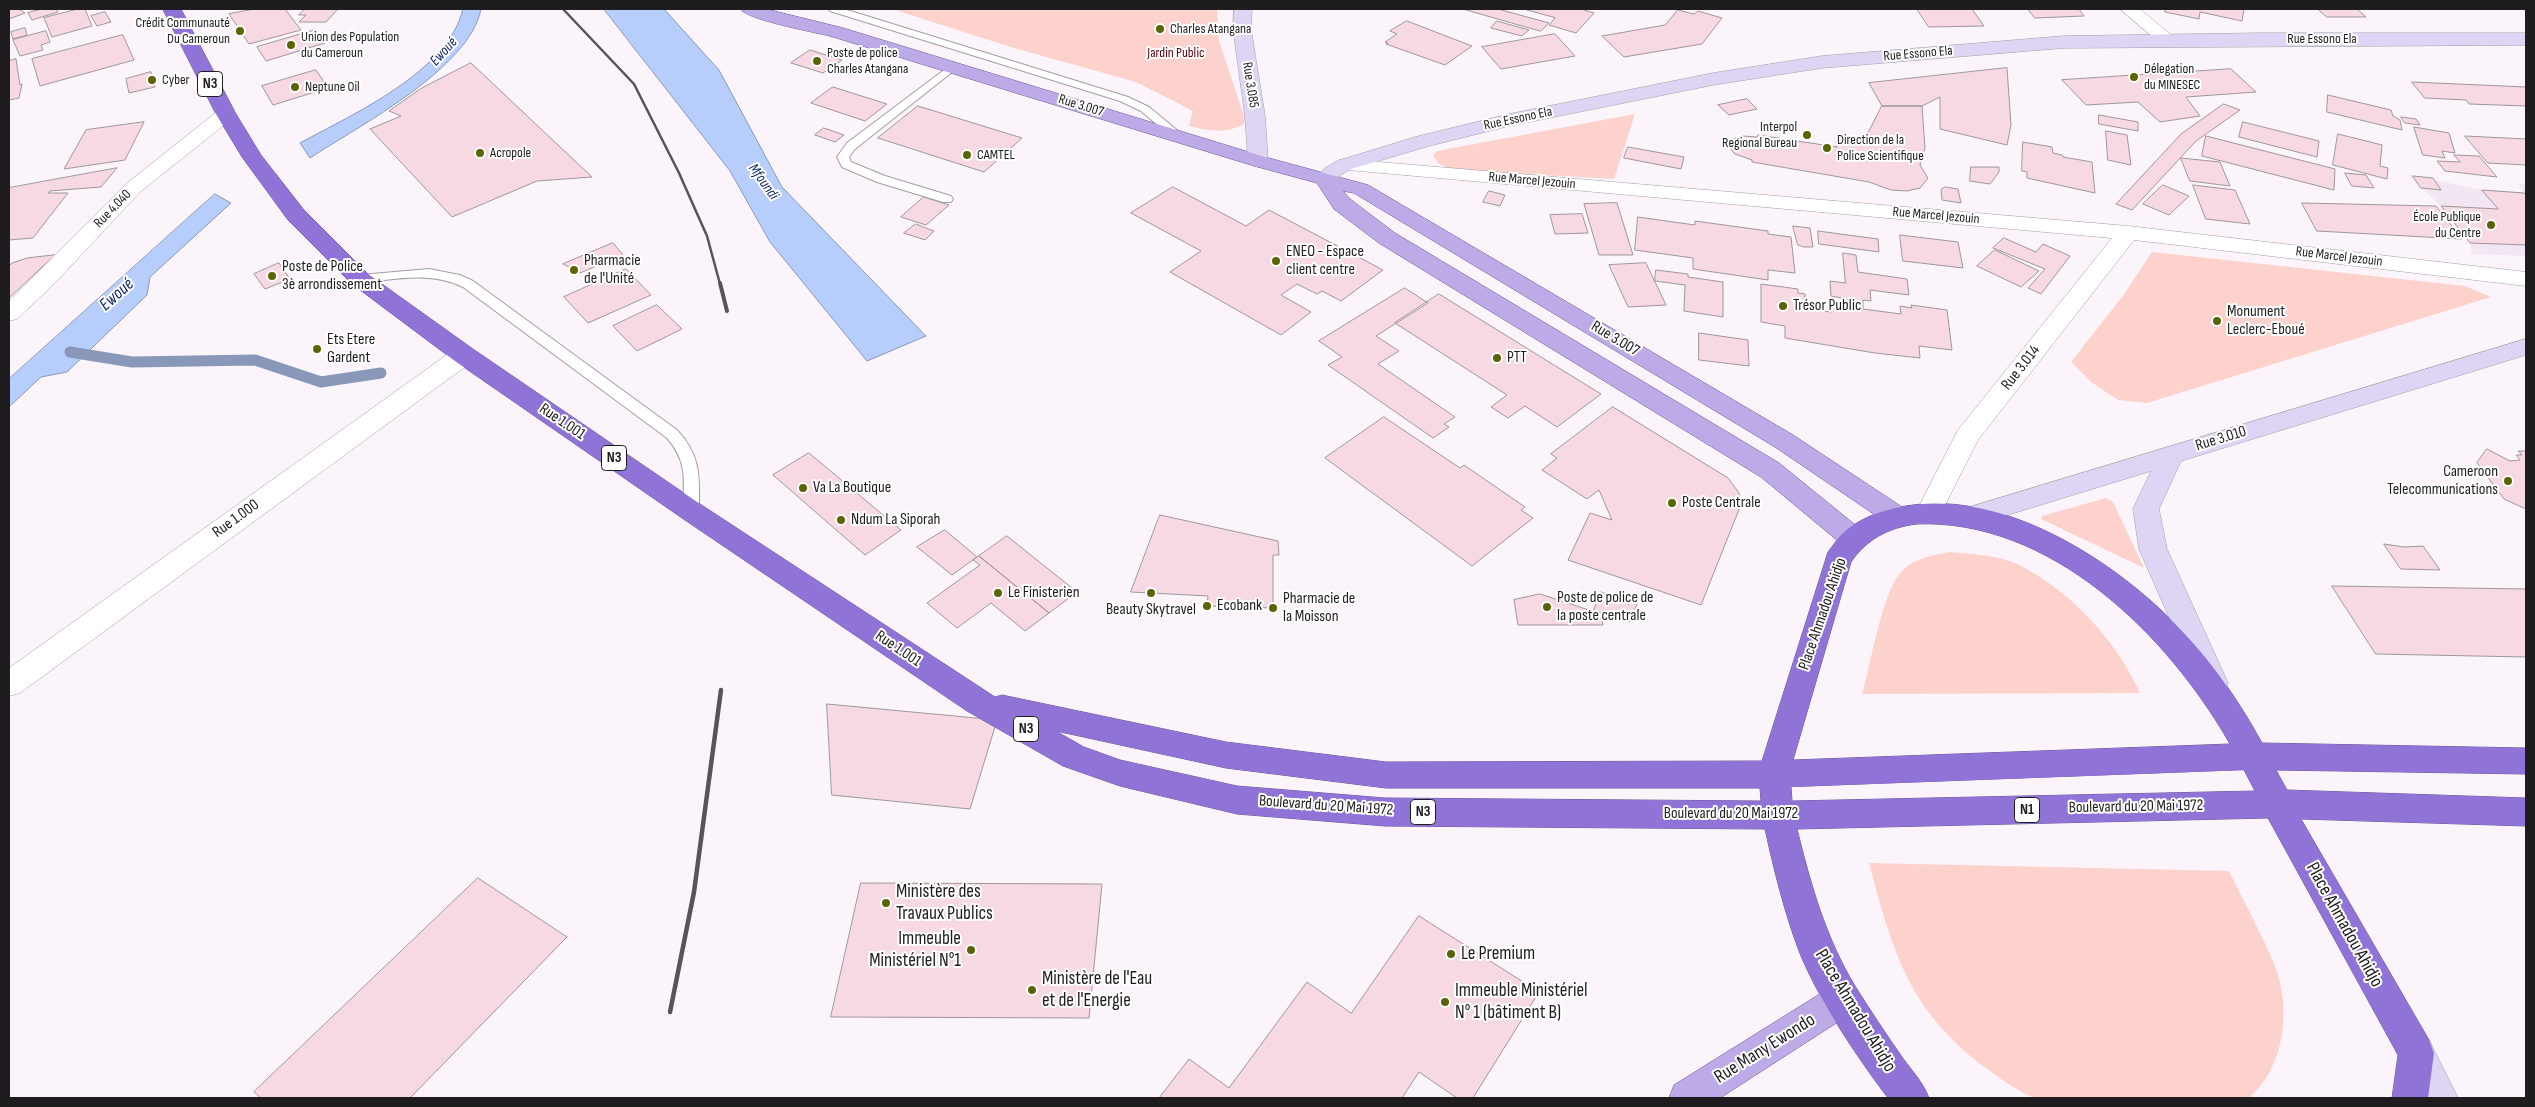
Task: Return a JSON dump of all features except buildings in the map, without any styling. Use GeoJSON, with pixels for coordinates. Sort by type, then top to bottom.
{"type":"FeatureCollection","features":[{"type":"Feature","properties":{"kind":"highway","name":"N3"},"geometry":{"type":"LineString","coordinates":[[172,9],[226,114]]}},
{"type":"Feature","properties":{"kind":"highway","name":"Rue 1.001"},"geometry":{"type":"LineString","coordinates":[[226,114],[272,186],[296,215],[360,279],[464,355],[691,511],[978,702]]}},
{"type":"Feature","properties":{"kind":"highway","name":"Place Ahmadou Ahidjo"},"geometry":{"type":"LineString","coordinates":[[1911,1098],[1890,1071],[1843,999],[1816,950],[1793,880],[1778,815],[1774,774],[1838,559],[1854,539],[1870,528],[1896,516],[1930,512],[1972,516],[2017,531],[2055,549],[2099,576],[2170,635],[2221,700],[2416,1053]]}},
{"type":"Feature","properties":{"kind":"highway","name":"N3"},"geometry":{"type":"LineString","coordinates":[[978,702],[1226,755],[1386,775],[1774,774]]}},
{"type":"Feature","properties":{"kind":"highway","name":"Boulevard du 20 Mai 1972"},"geometry":{"type":"LineString","coordinates":[[978,702],[1074,757],[1120,773],[1237,800],[1385,812],[1778,815],[2277,804],[2526,812]]}},
{"type":"Feature","properties":{"kind":"highway"},"geometry":{"type":"LineString","coordinates":[[1774,774],[2252,756],[2526,761]]}},
{"type":"Feature","properties":{"kind":"highway"},"geometry":{"type":"LineString","coordinates":[[2410,1098],[2416,1053]]}},
{"type":"Feature","properties":{"kind":"main road","name":"Rue 3.007"},"geometry":{"type":"LineString","coordinates":[[749,9],[836,32],[1258,161],[1361,189],[1784,441],[1896,516]]}},
{"type":"Feature","properties":{"kind":"main road","name":"Rue 3.007"},"geometry":{"type":"LineString","coordinates":[[806,9],[836,32]]}},
{"type":"Feature","properties":{"kind":"main road","name":"Rue 3.085"},"geometry":{"type":"LineString","coordinates":[[1243,9],[1242,29],[1255,116],[1258,161]]}},
{"type":"Feature","properties":{"kind":"main road","name":"Rue Essono Ela"},"geometry":{"type":"LineString","coordinates":[[1325,180],[1332,172],[1344,165],[1422,141],[1509,120],[1713,79],[1795,66],[2064,42],[2526,39]]}},
{"type":"Feature","properties":{"kind":"main road","name":"Rue 3.007"},"geometry":{"type":"LineString","coordinates":[[1325,180],[1342,204],[1387,238],[1770,470],[1854,539]]}},
{"type":"Feature","properties":{"kind":"main road","name":"Rue 3.010"},"geometry":{"type":"LineString","coordinates":[[1972,516],[2526,347]]}},
{"type":"Feature","properties":{"kind":"main road"},"geometry":{"type":"LineString","coordinates":[[2172,454],[2146,509],[2153,549],[2221,700]]}},
{"type":"Feature","properties":{"kind":"main road","name":"Rue Many Ewondo"},"geometry":{"type":"LineString","coordinates":[[1687,1098],[1843,999]]}},
{"type":"Feature","properties":{"kind":"main road"},"geometry":{"type":"LineString","coordinates":[[2416,1053],[2440,1098]]}},
{"type":"Feature","properties":{"kind":"street"},"geometry":{"type":"LineString","coordinates":[[2129,9],[2168,40]]}},
{"type":"Feature","properties":{"kind":"street","name":"Rue 4.040"},"geometry":{"type":"LineString","coordinates":[[9,314],[46,280],[132,188],[226,114]]}},
{"type":"Feature","properties":{"kind":"street","name":"Rue Marcel Jezouin"},"geometry":{"type":"LineString","coordinates":[[1344,165],[2128,233],[2526,279]]}},
{"type":"Feature","properties":{"kind":"street","name":"Rue 3.014"},"geometry":{"type":"LineString","coordinates":[[1930,512],[1967,436],[2128,233]]}},
{"type":"Feature","properties":{"kind":"street","name":"Rue 1.000"},"geometry":{"type":"LineString","coordinates":[[9,684],[464,355]]}},
{"type":"Feature","properties":{"kind":"lane"},"geometry":{"type":"LineString","coordinates":[[834,9],[1124,99],[1145,109],[1178,136]]}},
{"type":"Feature","properties":{"kind":"lane"},"geometry":{"type":"LineString","coordinates":[[947,199],[881,179],[846,164],[843,157],[850,146],[952,67]]}},
{"type":"Feature","properties":{"kind":"lane"},"geometry":{"type":"LineString","coordinates":[[360,279],[429,272],[452,275],[468,284],[672,434],[684,445],[691,459],[691,511]]}},
{"type":"Feature","properties":{"kind":"shaded area","name":"École Publique du Centre"},"geometry":{"type":"Polygon","coordinates":[[[2407,174],[2482,190],[2523,192],[2516,180],[2520,184],[2526,185],[2526,256],[2472,254],[2470,243],[2441,206],[2407,174]]]}},
{"type":"Feature","properties":{"kind":"green space","name":"Jardin Public"},"geometry":{"type":"Polygon","coordinates":[[[892,9],[1217,9],[1219,41],[1245,119],[1244,124],[1217,131],[1189,126],[1193,111],[1136,82],[1014,48],[892,9]]]}},
{"type":"Feature","properties":{"kind":"green space"},"geometry":{"type":"Polygon","coordinates":[[[1635,114],[1614,179],[1451,170],[1438,163],[1433,155],[1437,151],[1635,114]]]}},
{"type":"Feature","properties":{"kind":"green space"},"geometry":{"type":"Polygon","coordinates":[[[2152,252],[2465,286],[2491,297],[2147,403],[2118,400],[2091,382],[2071,362],[2125,293],[2152,252]]]}},
{"type":"Feature","properties":{"kind":"green space"},"geometry":{"type":"Polygon","coordinates":[[[2106,498],[2113,502],[2144,568],[2041,519],[2042,516],[2106,498]]]}},
{"type":"Feature","properties":{"kind":"green space"},"geometry":{"type":"Polygon","coordinates":[[[1949,552],[1984,555],[2009,561],[2055,587],[2073,602],[2105,636],[2118,654],[2140,693],[1862,694],[1883,610],[1896,580],[1903,570],[1913,563],[1949,552]]]}},
{"type":"Feature","properties":{"kind":"green space"},"geometry":{"type":"Polygon","coordinates":[[[1869,863],[2229,871],[2264,940],[2280,981],[2283,999],[2282,1036],[2271,1070],[2249,1098],[2097,1098],[2049,1100],[2036,1098],[2024,1093],[1987,1069],[1961,1047],[1939,1025],[1922,1002],[1896,952],[1869,863]]]}},
{"type":"Feature","properties":{"kind":"water","name":"Ewoué"},"geometry":{"type":"Polygon","coordinates":[[[463,9],[481,9],[473,31],[457,53],[410,94],[310,158],[300,143],[346,119],[396,89],[419,71],[439,52],[454,32],[463,9]]]}},
{"type":"Feature","properties":{"kind":"water","name":"Mfoundi"},"geometry":{"type":"Polygon","coordinates":[[[604,9],[664,9],[719,70],[782,187],[926,336],[867,361],[770,242],[730,171],[604,9]]]}},
{"type":"Feature","properties":{"kind":"water","name":"Ewoué"},"geometry":{"type":"Polygon","coordinates":[[[215,194],[231,203],[150,277],[147,295],[67,372],[41,377],[9,407],[9,379],[215,194]]]}},
{"type":"Feature","properties":{"kind":"waterway"},"geometry":{"type":"LineString","coordinates":[[70,352],[132,362],[255,360],[321,382],[381,373]]}},
{"type":"Feature","properties":{"kind":"railway"},"geometry":{"type":"LineString","coordinates":[[563,9],[634,84],[679,173],[707,236],[720,284]]}},
{"type":"Feature","properties":{"kind":"railway"},"geometry":{"type":"LineString","coordinates":[[720,283],[727,311]]}},
{"type":"Feature","properties":{"kind":"railway"},"geometry":{"type":"LineString","coordinates":[[670,1012],[694,892],[721,690]]}},
{"type":"Feature","properties":{"kind":"place","name":"Charles Atangana"},"geometry":{"type":"Point","coordinates":[1160,29]}},
{"type":"Feature","properties":{"kind":"place","name":"Crédit Communauté Du Cameroun"},"geometry":{"type":"Point","coordinates":[240,31]}},
{"type":"Feature","properties":{"kind":"place","name":"Union des Population du Cameroun"},"geometry":{"type":"Point","coordinates":[291,45]}},
{"type":"Feature","properties":{"kind":"place","name":"Poste de police Charles Atangana"},"geometry":{"type":"Point","coordinates":[817,61]}},
{"type":"Feature","properties":{"kind":"place","name":"Délegation du MINESEC"},"geometry":{"type":"Point","coordinates":[2134,77]}},
{"type":"Feature","properties":{"kind":"place","name":"Cyber"},"geometry":{"type":"Point","coordinates":[152,80]}},
{"type":"Feature","properties":{"kind":"place","name":"Neptune Oil"},"geometry":{"type":"Point","coordinates":[295,87]}},
{"type":"Feature","properties":{"kind":"place","name":"Interpol Regional Bureau"},"geometry":{"type":"Point","coordinates":[1807,135]}},
{"type":"Feature","properties":{"kind":"place","name":"Direction de la Police Scientifique"},"geometry":{"type":"Point","coordinates":[1827,148]}},
{"type":"Feature","properties":{"kind":"place","name":"Acropole"},"geometry":{"type":"Point","coordinates":[480,153]}},
{"type":"Feature","properties":{"kind":"place","name":"CAMTEL"},"geometry":{"type":"Point","coordinates":[967,155]}},
{"type":"Feature","properties":{"kind":"place","name":"École Publique du Centre"},"geometry":{"type":"Point","coordinates":[2491,225]}},
{"type":"Feature","properties":{"kind":"place","name":"ENEO - Espace client centre"},"geometry":{"type":"Point","coordinates":[1276,261]}},
{"type":"Feature","properties":{"kind":"place","name":"Pharmacie de l'Unité"},"geometry":{"type":"Point","coordinates":[574,270]}},
{"type":"Feature","properties":{"kind":"place","name":"Poste de Police 3è arrondissement"},"geometry":{"type":"Point","coordinates":[272,276]}},
{"type":"Feature","properties":{"kind":"place","name":"Trésor Public"},"geometry":{"type":"Point","coordinates":[1783,306]}},
{"type":"Feature","properties":{"kind":"place","name":"Monument Leclerc-Eboué"},"geometry":{"type":"Point","coordinates":[2217,321]}},
{"type":"Feature","properties":{"kind":"place","name":"Ets Etere Gardent"},"geometry":{"type":"Point","coordinates":[317,349]}},
{"type":"Feature","properties":{"kind":"place","name":"PTT"},"geometry":{"type":"Point","coordinates":[1497,358]}},
{"type":"Feature","properties":{"kind":"place","name":"Cameroon Telecommunications"},"geometry":{"type":"Point","coordinates":[2508,481]}},
{"type":"Feature","properties":{"kind":"place","name":"Va La Boutique"},"geometry":{"type":"Point","coordinates":[803,488]}},
{"type":"Feature","properties":{"kind":"place","name":"Poste Centrale"},"geometry":{"type":"Point","coordinates":[1672,503]}},
{"type":"Feature","properties":{"kind":"place","name":"Ndum La Siporah"},"geometry":{"type":"Point","coordinates":[841,520]}},
{"type":"Feature","properties":{"kind":"place","name":"Le Finisterien"},"geometry":{"type":"Point","coordinates":[998,593]}},
{"type":"Feature","properties":{"kind":"place","name":"Beauty Skytravel"},"geometry":{"type":"Point","coordinates":[1151,593]}},
{"type":"Feature","properties":{"kind":"place","name":"Ecobank"},"geometry":{"type":"Point","coordinates":[1207,606]}},
{"type":"Feature","properties":{"kind":"place","name":"Poste de police de la poste centrale"},"geometry":{"type":"Point","coordinates":[1547,607]}},
{"type":"Feature","properties":{"kind":"place","name":"Pharmacie de la Moisson"},"geometry":{"type":"Point","coordinates":[1273,608]}},
{"type":"Feature","properties":{"kind":"place","name":"Ministère des Travaux Publics"},"geometry":{"type":"Point","coordinates":[886,903]}},
{"type":"Feature","properties":{"kind":"place","name":"Immeuble Ministériel N°1"},"geometry":{"type":"Point","coordinates":[971,950]}},
{"type":"Feature","properties":{"kind":"place","name":"Le Premium"},"geometry":{"type":"Point","coordinates":[1451,954]}},
{"type":"Feature","properties":{"kind":"place","name":"Ministère de l'Eau et de l'Energie"},"geometry":{"type":"Point","coordinates":[1032,990]}},
{"type":"Feature","properties":{"kind":"place","name":"Immeuble Ministériel N° 1 (bâtiment B)"},"geometry":{"type":"Point","coordinates":[1445,1002]}}]}
